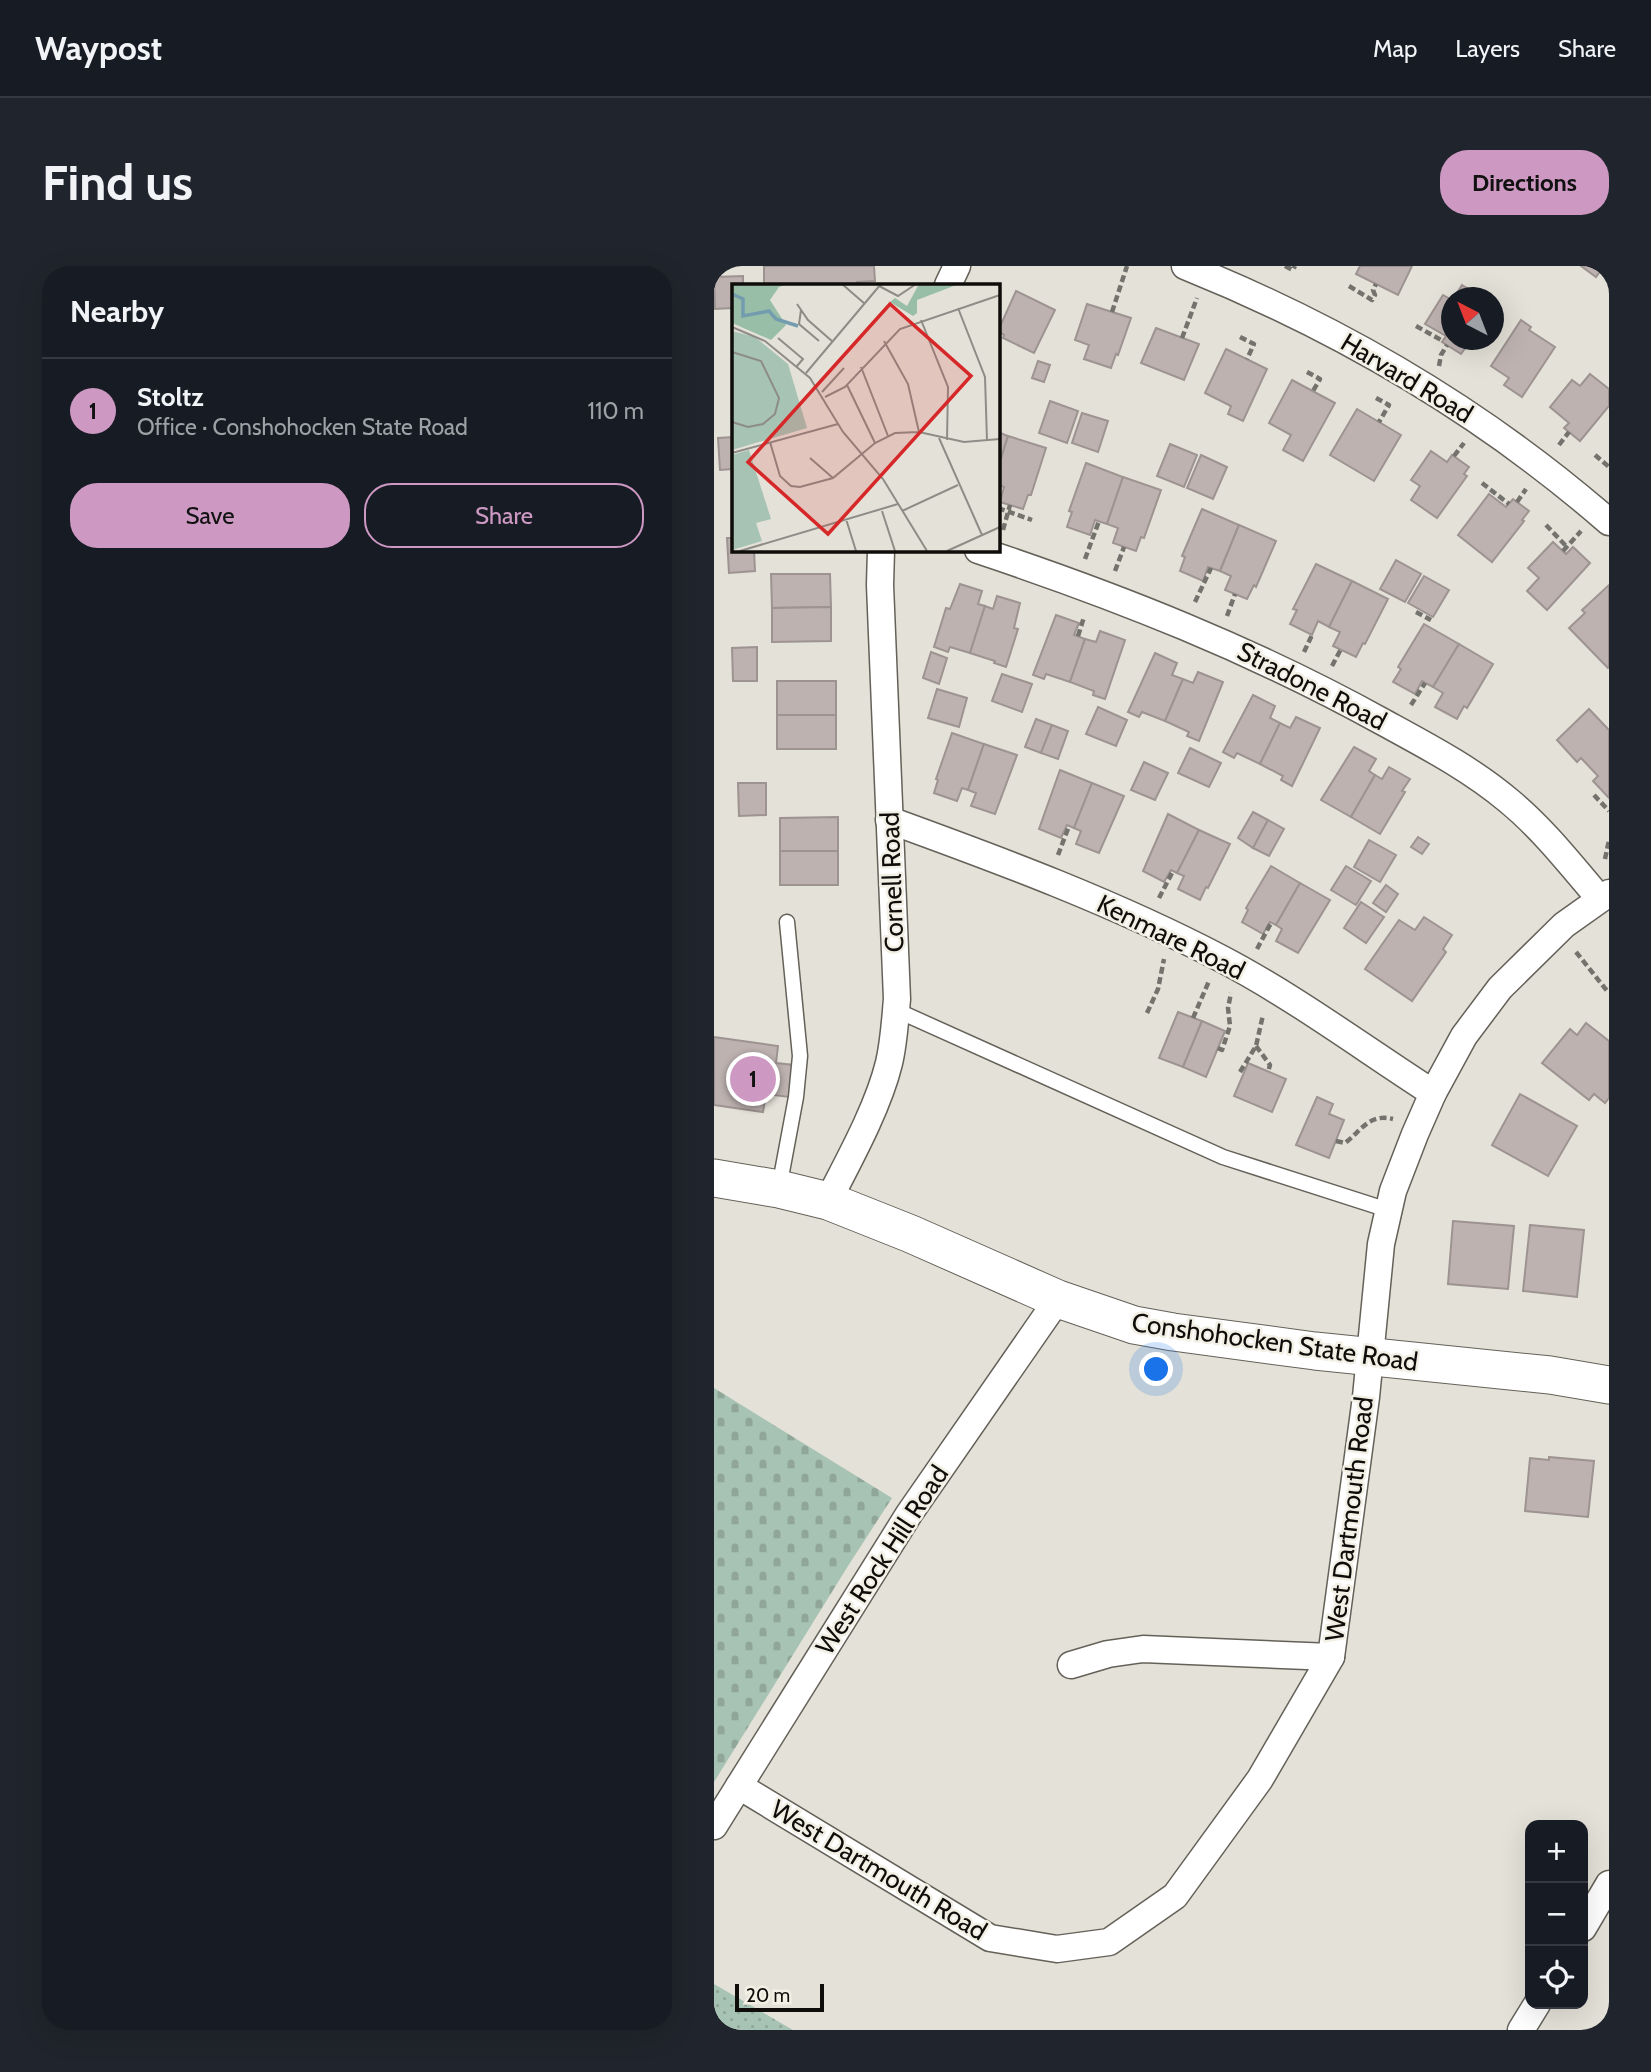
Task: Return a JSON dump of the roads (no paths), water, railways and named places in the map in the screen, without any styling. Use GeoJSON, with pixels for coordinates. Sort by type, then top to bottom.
{"type":"FeatureCollection","features":[{"type":"Feature","properties":{"kind":"main road","name":"Conshohocken State Road"},"geometry":{"type":"LineString","coordinates":[[714,1178],[828,1201],[911,1234],[1058,1299],[1135,1325],[1370,1357],[1550,1375],[1609,1385]]}},
{"type":"Feature","properties":{"kind":"street"},"geometry":{"type":"LineString","coordinates":[[948,284],[957,266]]}},
{"type":"Feature","properties":{"kind":"street","name":"Harvard Road"},"geometry":{"type":"LineString","coordinates":[[1196,270],[1247,290],[1298,315],[1420,384],[1535,461],[1609,522]]}},
{"type":"Feature","properties":{"kind":"street","name":"Cornell Road"},"geometry":{"type":"LineString","coordinates":[[828,1201],[853,1151],[888,1065],[896,1010],[881,551]]}},
{"type":"Feature","properties":{"kind":"street","name":"Stradone Road"},"geometry":{"type":"LineString","coordinates":[[981,551],[1072,581],[1210,635],[1336,696],[1480,778],[1512,803],[1604,896]]}},
{"type":"Feature","properties":{"kind":"street","name":"Kenmare Road"},"geometry":{"type":"LineString","coordinates":[[889,820],[1035,874],[1138,918],[1224,960],[1278,991],[1433,1093]]}},
{"type":"Feature","properties":{"kind":"street","name":"West Dartmouth Road"},"geometry":{"type":"LineString","coordinates":[[739,1786],[990,1938],[1057,1949],[1110,1942],[1175,1896],[1261,1779],[1331,1657],[1370,1357],[1381,1244],[1402,1163],[1433,1093],[1464,1036],[1500,988],[1564,925],[1604,896]]}},
{"type":"Feature","properties":{"kind":"street","name":"West Rock Hill Road"},"geometry":{"type":"LineString","coordinates":[[714,1826],[909,1514],[1058,1299]]}},
{"type":"Feature","properties":{"kind":"street"},"geometry":{"type":"LineString","coordinates":[[1071,1665],[1108,1654],[1143,1648],[1331,1657]]}},
{"type":"Feature","properties":{"kind":"street"},"geometry":{"type":"LineString","coordinates":[[1588,1920],[1609,1884]]}},
{"type":"Feature","properties":{"kind":"street"},"geometry":{"type":"LineString","coordinates":[[1521,2030],[1534,2009]]}},
{"type":"Feature","properties":{"kind":"lane"},"geometry":{"type":"LineString","coordinates":[[779,1189],[796,1097],[800,1056],[787,922]]}},
{"type":"Feature","properties":{"kind":"lane"},"geometry":{"type":"LineString","coordinates":[[896,1010],[1223,1157],[1388,1210]]}},
{"type":"Feature","properties":{"kind":"place","name":"Stoltz"},"geometry":{"type":"Point","coordinates":[753,1079]}}]}
